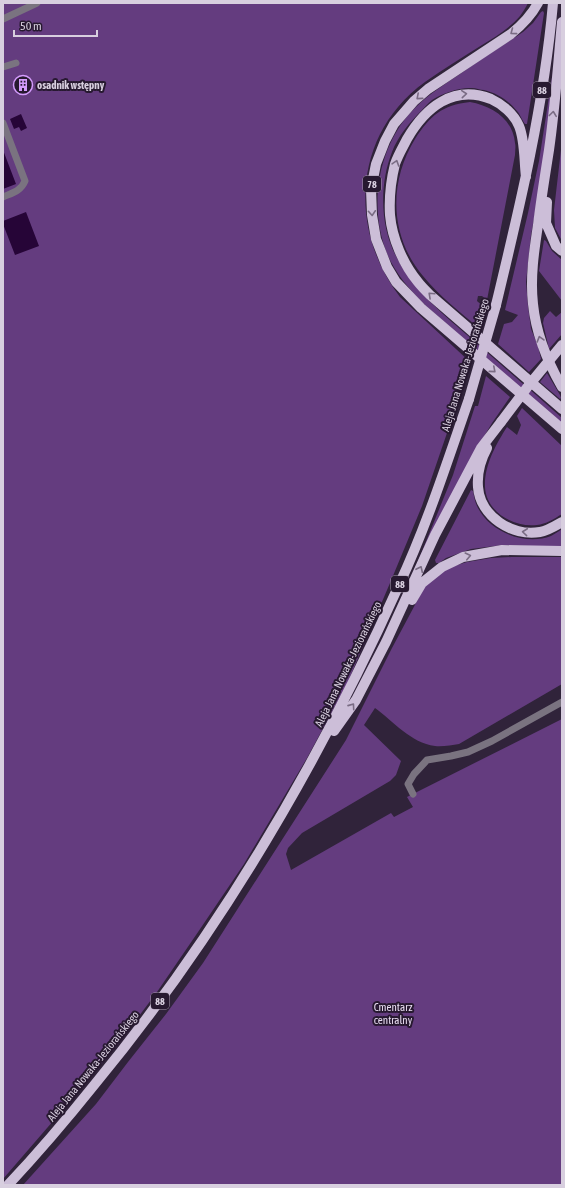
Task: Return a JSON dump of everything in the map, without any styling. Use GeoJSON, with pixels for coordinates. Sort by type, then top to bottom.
{"type":"FeatureCollection","features":[{"type":"Feature","properties":{"kind":"main road","name":"78"},"geometry":{"type":"LineString","coordinates":[[538,3],[523,24],[511,34],[428,89],[414,101],[394,124],[385,141],[376,164],[371,189],[372,216],[376,239],[387,267],[396,282],[421,308],[562,429]]}},
{"type":"Feature","properties":{"kind":"main road","name":"Aleja Jana Nowaka-Jeziorańskiego"},"geometry":{"type":"LineString","coordinates":[[8,1185],[67,1119],[123,1051],[201,944],[290,802],[354,682],[400,584],[430,510],[469,399],[496,305],[526,177],[540,102],[553,3]]}},
{"type":"Feature","properties":{"kind":"main road"},"geometry":{"type":"LineString","coordinates":[[562,22],[549,148],[535,244],[532,290],[533,304],[541,341],[547,358],[562,387]]}},
{"type":"Feature","properties":{"kind":"main road"},"geometry":{"type":"LineString","coordinates":[[526,177],[519,126],[512,114],[496,101],[483,96],[470,94],[456,95],[434,106],[412,131],[403,147],[396,163],[391,182],[390,216],[400,250],[407,266],[418,282],[430,295],[562,409]]}},
{"type":"Feature","properties":{"kind":"main road"},"geometry":{"type":"LineString","coordinates":[[549,148],[546,223],[556,246],[562,251]]}},
{"type":"Feature","properties":{"kind":"main road"},"geometry":{"type":"LineString","coordinates":[[313,760],[356,700],[386,642],[442,522],[481,448],[529,385],[562,345]]}},
{"type":"Feature","properties":{"kind":"main road"},"geometry":{"type":"LineString","coordinates":[[527,400],[562,436]]}},
{"type":"Feature","properties":{"kind":"main road"},"geometry":{"type":"LineString","coordinates":[[501,422],[484,454],[478,477],[478,488],[484,505],[491,515],[502,524],[522,533],[542,532],[562,522]]}},
{"type":"Feature","properties":{"kind":"main road"},"geometry":{"type":"LineString","coordinates":[[386,642],[422,583],[442,567],[463,557],[502,550],[562,552]]}},
{"type":"Feature","properties":{"kind":"lane"},"geometry":{"type":"LineString","coordinates":[[3,19],[26,5],[37,3]]}},
{"type":"Feature","properties":{"kind":"lane"},"geometry":{"type":"LineString","coordinates":[[3,67],[16,63]]}},
{"type":"Feature","properties":{"kind":"lane"},"geometry":{"type":"LineString","coordinates":[[3,123],[25,181],[23,186],[18,191],[3,197]]}},
{"type":"Feature","properties":{"kind":"lane"},"geometry":{"type":"LineString","coordinates":[[413,794],[408,784],[414,774],[427,760],[468,752],[492,741],[562,702]]}},
{"type":"Feature","properties":{"kind":"green space"},"geometry":{"type":"Polygon","coordinates":[[[3,3],[528,3],[520,16],[507,28],[425,82],[401,103],[383,128],[372,155],[366,184],[366,213],[372,242],[383,270],[400,297],[470,362],[422,506],[347,684],[307,758],[244,864],[157,992],[118,1044],[3,1179],[3,3]]]}},
{"type":"Feature","properties":{"kind":"green space"},"geometry":{"type":"Polygon","coordinates":[[[543,11],[544,13],[527,124],[525,124],[518,112],[510,104],[498,95],[489,91],[474,88],[463,88],[436,97],[429,102],[409,124],[392,152],[385,178],[383,206],[387,233],[391,246],[404,270],[412,281],[441,312],[562,418],[562,425],[425,305],[408,286],[389,259],[381,232],[378,213],[380,174],[393,138],[403,121],[416,107],[437,89],[523,32],[543,11]]]}},
{"type":"Feature","properties":{"kind":"green space"},"geometry":{"type":"Polygon","coordinates":[[[553,71],[544,164],[531,235],[526,282],[531,329],[538,346],[541,359],[529,372],[498,344],[504,324],[512,322],[518,315],[505,310],[539,161],[553,71]]]}},
{"type":"Feature","properties":{"kind":"green space"},"geometry":{"type":"Polygon","coordinates":[[[470,102],[493,110],[500,115],[510,127],[515,146],[515,155],[487,300],[482,296],[478,296],[477,301],[485,308],[479,328],[450,304],[436,290],[412,261],[404,244],[396,209],[400,173],[406,156],[415,139],[426,124],[438,113],[452,106],[470,102]]]}},
{"type":"Feature","properties":{"kind":"green space"},"geometry":{"type":"Polygon","coordinates":[[[562,141],[562,241],[555,228],[554,210],[562,141]]]}},
{"type":"Feature","properties":{"kind":"green space"},"geometry":{"type":"Polygon","coordinates":[[[544,240],[552,251],[562,260],[562,301],[539,271],[544,240]]]}},
{"type":"Feature","properties":{"kind":"green space"},"geometry":{"type":"Polygon","coordinates":[[[550,311],[556,317],[562,312],[562,334],[549,349],[543,323],[544,318],[550,311]]]}},
{"type":"Feature","properties":{"kind":"green space"},"geometry":{"type":"Polygon","coordinates":[[[547,373],[560,395],[560,399],[540,382],[547,373]]]}},
{"type":"Feature","properties":{"kind":"green space"},"geometry":{"type":"Polygon","coordinates":[[[486,376],[510,397],[492,423],[470,460],[410,581],[453,475],[475,406],[478,406],[486,376]]]}},
{"type":"Feature","properties":{"kind":"green space"},"geometry":{"type":"Polygon","coordinates":[[[522,408],[562,446],[562,514],[547,522],[537,525],[519,524],[511,521],[496,511],[490,504],[485,487],[486,471],[495,448],[507,427],[517,435],[521,425],[517,416],[522,408]]]}},
{"type":"Feature","properties":{"kind":"green space"},"geometry":{"type":"Polygon","coordinates":[[[471,490],[473,491],[476,504],[483,515],[499,530],[519,538],[541,539],[551,536],[562,529],[562,547],[503,545],[471,549],[436,563],[435,560],[471,490]]]}},
{"type":"Feature","properties":{"kind":"green space","name":"Cmentarz centralny"},"geometry":{"type":"Polygon","coordinates":[[[562,557],[562,684],[459,744],[447,746],[435,746],[418,741],[375,708],[364,725],[401,761],[396,775],[390,781],[302,833],[288,848],[286,854],[291,870],[391,813],[394,817],[413,807],[407,797],[562,719],[562,1185],[23,1185],[96,1104],[166,1014],[203,963],[346,740],[425,586],[447,568],[467,562],[491,558],[562,557]]]}},
{"type":"Feature","properties":{"kind":"shaded area"},"geometry":{"type":"Polygon","coordinates":[[[21,114],[27,128],[21,131],[19,127],[14,129],[10,119],[21,114]]]}},
{"type":"Feature","properties":{"kind":"shaded area"},"geometry":{"type":"Polygon","coordinates":[[[3,150],[16,184],[3,189],[3,150]]]}},
{"type":"Feature","properties":{"kind":"shaded area"},"geometry":{"type":"Polygon","coordinates":[[[26,212],[39,246],[15,255],[3,221],[26,212]]]}},
{"type":"Feature","properties":{"kind":"place","name":"osadnik wstępny"},"geometry":{"type":"Point","coordinates":[23,85]}}]}
